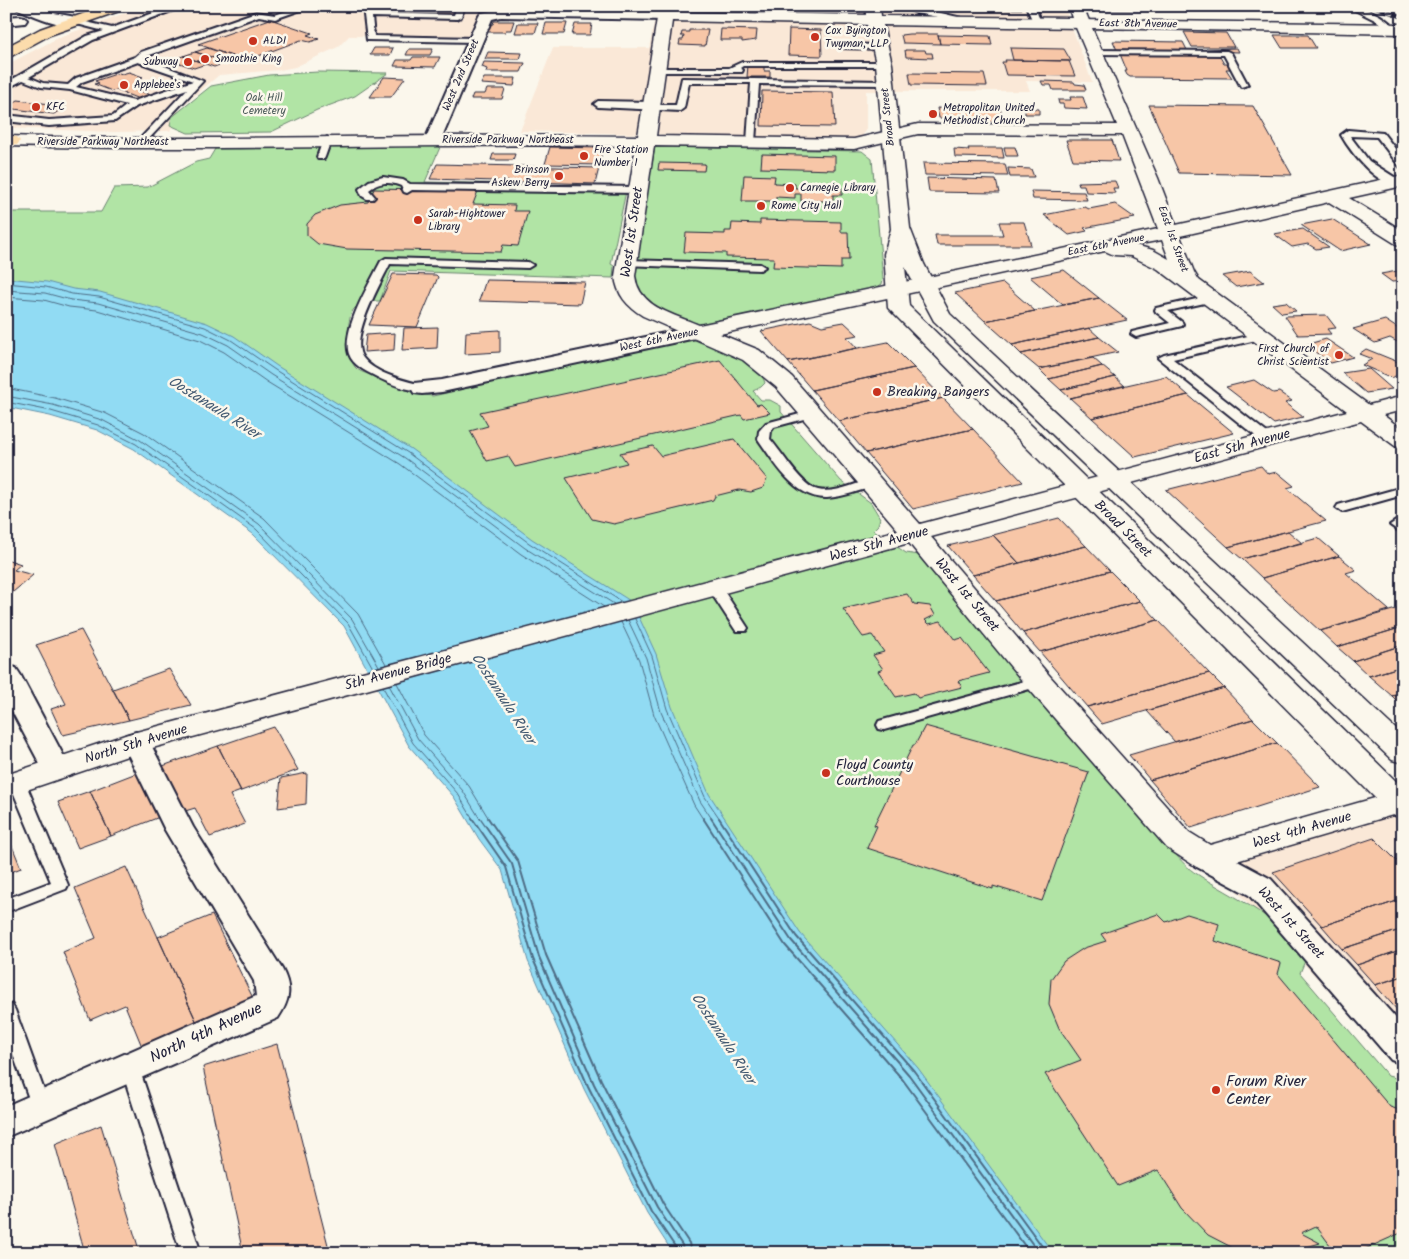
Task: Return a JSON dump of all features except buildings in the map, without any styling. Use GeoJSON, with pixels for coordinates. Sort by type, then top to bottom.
{"type":"FeatureCollection","features":[{"type":"Feature","properties":{"kind":"main road"},"geometry":{"type":"LineString","coordinates":[[6,54],[45,32],[120,6]]}},
{"type":"Feature","properties":{"kind":"main road"},"geometry":{"type":"LineString","coordinates":[[6,49],[25,42]]}},
{"type":"Feature","properties":{"kind":"street"},"geometry":{"type":"LineString","coordinates":[[532,10],[666,11]]}},
{"type":"Feature","properties":{"kind":"street","name":"West 2nd Street"},"geometry":{"type":"LineString","coordinates":[[433,140],[486,16],[532,10]]}},
{"type":"Feature","properties":{"kind":"street","name":"East 8th Avenue"},"geometry":{"type":"LineString","coordinates":[[666,11],[840,24],[873,13],[977,22],[1037,22],[1077,12],[1397,29]]}},
{"type":"Feature","properties":{"kind":"street","name":"West 1st Street"},"geometry":{"type":"LineString","coordinates":[[666,11],[625,276],[625,286],[629,295],[636,304],[650,312],[751,355],[784,382],[916,534],[1039,682],[1178,840],[1206,858],[1260,887],[1403,1050]]}},
{"type":"Feature","properties":{"kind":"street","name":"East 1st Street"},"geometry":{"type":"LineString","coordinates":[[1077,12],[1149,178],[1184,273],[1192,284],[1403,441]]}},
{"type":"Feature","properties":{"kind":"street"},"geometry":{"type":"LineString","coordinates":[[17,16],[38,13],[76,21]]}},
{"type":"Feature","properties":{"kind":"street","name":"Broad Street"},"geometry":{"type":"LineString","coordinates":[[873,13],[881,47],[900,228],[914,264],[941,317],[1403,753]]}},
{"type":"Feature","properties":{"kind":"street"},"geometry":{"type":"LineString","coordinates":[[17,16],[45,32]]}},
{"type":"Feature","properties":{"kind":"street","name":"Riverside Parkway Northeast"},"geometry":{"type":"LineString","coordinates":[[8,140],[141,142],[327,140],[645,141],[854,144],[918,129],[1128,130]]}},
{"type":"Feature","properties":{"kind":"street","name":"East 6th Avenue"},"geometry":{"type":"LineString","coordinates":[[897,290],[1170,232],[1331,195],[1400,176]]}},
{"type":"Feature","properties":{"kind":"street"},"geometry":{"type":"LineString","coordinates":[[1331,195],[1403,240]]}},
{"type":"Feature","properties":{"kind":"street","name":"Broad Street"},"geometry":{"type":"LineString","coordinates":[[900,228],[894,254],[899,308],[1401,804]]}},
{"type":"Feature","properties":{"kind":"street"},"geometry":{"type":"LineString","coordinates":[[1056,255],[1118,248],[1132,250],[1148,255],[1192,284]]}},
{"type":"Feature","properties":{"kind":"street","name":"West 6th Avenue"},"geometry":{"type":"LineString","coordinates":[[422,388],[442,386],[897,290]]}},
{"type":"Feature","properties":{"kind":"street"},"geometry":{"type":"LineString","coordinates":[[762,319],[750,326],[748,330],[772,356],[784,382]]}},
{"type":"Feature","properties":{"kind":"street","name":"East 5th Avenue"},"geometry":{"type":"LineString","coordinates":[[1082,489],[1403,403]]}},
{"type":"Feature","properties":{"kind":"street","name":"West 5th Avenue"},"geometry":{"type":"LineString","coordinates":[[675,598],[1082,489]]}},
{"type":"Feature","properties":{"kind":"street","name":"5th Avenue Bridge"},"geometry":{"type":"LineString","coordinates":[[266,707],[675,598]]}},
{"type":"Feature","properties":{"kind":"street"},"geometry":{"type":"LineString","coordinates":[[6,674],[56,768]]}},
{"type":"Feature","properties":{"kind":"street","name":"North 5th Avenue"},"geometry":{"type":"LineString","coordinates":[[12,784],[136,742],[266,707]]}},
{"type":"Feature","properties":{"kind":"street","name":"North 4th Avenue"},"geometry":{"type":"LineString","coordinates":[[6,1122],[266,1008],[273,999],[274,989],[270,978],[180,830],[136,742]]}},
{"type":"Feature","properties":{"kind":"street","name":"West 4th Avenue"},"geometry":{"type":"LineString","coordinates":[[1206,858],[1401,804]]}},
{"type":"Feature","properties":{"kind":"lane"},"geometry":{"type":"LineString","coordinates":[[6,87],[90,38],[181,6]]}},
{"type":"Feature","properties":{"kind":"lane"},"geometry":{"type":"LineString","coordinates":[[70,88],[80,80],[138,59],[144,54],[259,14],[275,17],[308,6]]}},
{"type":"Feature","properties":{"kind":"lane"},"geometry":{"type":"LineString","coordinates":[[371,6],[368,16],[370,38],[475,40]]}},
{"type":"Feature","properties":{"kind":"lane"},"geometry":{"type":"LineString","coordinates":[[368,16],[456,17],[461,6]]}},
{"type":"Feature","properties":{"kind":"lane"},"geometry":{"type":"LineString","coordinates":[[905,6],[916,11],[977,22]]}},
{"type":"Feature","properties":{"kind":"lane"},"geometry":{"type":"LineString","coordinates":[[1030,6],[1037,22]]}},
{"type":"Feature","properties":{"kind":"lane"},"geometry":{"type":"LineString","coordinates":[[1077,12],[1134,7],[1180,6]]}},
{"type":"Feature","properties":{"kind":"lane"},"geometry":{"type":"LineString","coordinates":[[1351,6],[1397,29]]}},
{"type":"Feature","properties":{"kind":"lane"},"geometry":{"type":"LineString","coordinates":[[76,21],[111,30]]}},
{"type":"Feature","properties":{"kind":"lane"},"geometry":{"type":"LineString","coordinates":[[840,46],[881,47]]}},
{"type":"Feature","properties":{"kind":"lane"},"geometry":{"type":"LineString","coordinates":[[1094,52],[1227,53],[1244,85]]}},
{"type":"Feature","properties":{"kind":"lane"},"geometry":{"type":"LineString","coordinates":[[138,59],[199,82]]}},
{"type":"Feature","properties":{"kind":"lane"},"geometry":{"type":"LineString","coordinates":[[730,70],[742,64],[884,73]]}},
{"type":"Feature","properties":{"kind":"lane"},"geometry":{"type":"LineString","coordinates":[[657,70],[747,70]]}},
{"type":"Feature","properties":{"kind":"lane"},"geometry":{"type":"LineString","coordinates":[[764,70],[884,73]]}},
{"type":"Feature","properties":{"kind":"lane"},"geometry":{"type":"LineString","coordinates":[[598,104],[680,108],[685,80],[755,81],[884,73]]}},
{"type":"Feature","properties":{"kind":"lane"},"geometry":{"type":"LineString","coordinates":[[22,77],[42,85],[70,88],[134,104]]}},
{"type":"Feature","properties":{"kind":"lane"},"geometry":{"type":"LineString","coordinates":[[751,142],[755,81]]}},
{"type":"Feature","properties":{"kind":"lane"},"geometry":{"type":"LineString","coordinates":[[6,118],[49,123],[114,118],[134,104],[199,82]]}},
{"type":"Feature","properties":{"kind":"lane"},"geometry":{"type":"LineString","coordinates":[[141,142],[199,82]]}},
{"type":"Feature","properties":{"kind":"lane"},"geometry":{"type":"LineString","coordinates":[[1348,133],[1380,135],[1400,176],[1370,168],[1358,156],[1345,135],[1348,133]]}},
{"type":"Feature","properties":{"kind":"lane"},"geometry":{"type":"LineString","coordinates":[[321,157],[327,140]]}},
{"type":"Feature","properties":{"kind":"lane"},"geometry":{"type":"LineString","coordinates":[[370,197],[364,194],[364,189],[376,182],[394,180],[403,182],[407,188],[638,190]]}},
{"type":"Feature","properties":{"kind":"lane"},"geometry":{"type":"LineString","coordinates":[[422,388],[402,384],[367,368],[359,361],[354,351],[357,326],[386,261],[528,265]]}},
{"type":"Feature","properties":{"kind":"lane"},"geometry":{"type":"LineString","coordinates":[[627,262],[760,267]]}},
{"type":"Feature","properties":{"kind":"lane"},"geometry":{"type":"LineString","coordinates":[[1136,334],[1178,324],[1160,310],[1210,299]]}},
{"type":"Feature","properties":{"kind":"lane"},"geometry":{"type":"LineString","coordinates":[[1261,336],[1164,358],[1267,440]]}},
{"type":"Feature","properties":{"kind":"lane"},"geometry":{"type":"LineString","coordinates":[[811,414],[770,425],[765,429],[764,434],[764,438],[801,484],[811,492],[822,494],[872,483]]}},
{"type":"Feature","properties":{"kind":"lane"},"geometry":{"type":"LineString","coordinates":[[1342,508],[1403,491]]}},
{"type":"Feature","properties":{"kind":"lane"},"geometry":{"type":"LineString","coordinates":[[715,588],[741,628]]}},
{"type":"Feature","properties":{"kind":"lane"},"geometry":{"type":"LineString","coordinates":[[884,725],[1039,682]]}},
{"type":"Feature","properties":{"kind":"lane"},"geometry":{"type":"LineString","coordinates":[[6,906],[60,885],[12,784]]}},
{"type":"Feature","properties":{"kind":"lane"},"geometry":{"type":"LineString","coordinates":[[6,1010],[41,1107]]}},
{"type":"Feature","properties":{"kind":"lane"},"geometry":{"type":"LineString","coordinates":[[130,1068],[191,1253]]}},
{"type":"Feature","properties":{"kind":"shaded area"},"geometry":{"type":"Polygon","coordinates":[[[144,6],[484,6],[467,37],[349,36],[338,47],[295,67],[219,75],[180,108],[170,131],[113,132],[6,128],[6,65],[60,37],[144,6]]]}},
{"type":"Feature","properties":{"kind":"shaded area"},"geometry":{"type":"Polygon","coordinates":[[[490,6],[1064,6],[1092,82],[1026,81],[1030,91],[866,91],[866,131],[862,136],[852,139],[520,131],[553,48],[649,48],[657,9],[490,6]]]}},
{"type":"Feature","properties":{"kind":"shaded area"},"geometry":{"type":"Polygon","coordinates":[[[1403,807],[1403,1071],[1206,858],[1403,807]]]}},
{"type":"Feature","properties":{"kind":"green space","name":"Oak Hill Cemetery"},"geometry":{"type":"Polygon","coordinates":[[[318,72],[388,73],[355,96],[317,110],[271,132],[188,133],[170,125],[172,117],[211,86],[269,75],[318,72]]]}},
{"type":"Feature","properties":{"kind":"green space","name":"Floyd County Courthouse"},"geometry":{"type":"Polygon","coordinates":[[[441,145],[425,182],[627,186],[611,264],[614,266],[613,278],[391,271],[380,301],[364,303],[355,308],[352,313],[348,338],[353,364],[361,372],[403,389],[433,396],[690,338],[722,347],[754,367],[765,383],[753,391],[761,400],[770,400],[781,406],[781,412],[841,481],[871,503],[880,518],[878,525],[873,530],[906,553],[919,555],[1042,694],[1185,864],[1194,872],[1258,911],[1287,934],[1298,947],[1305,961],[1300,973],[1388,1076],[1403,1080],[1403,1253],[837,1253],[378,512],[6,318],[6,212],[101,212],[114,188],[148,187],[196,162],[209,159],[215,149],[441,145]]]}},
{"type":"Feature","properties":{"kind":"green space","name":"Rome City Hall"},"geometry":{"type":"Polygon","coordinates":[[[655,147],[862,151],[872,159],[882,284],[874,289],[701,325],[659,310],[641,294],[633,275],[655,147]]]}},
{"type":"Feature","properties":{"kind":"water","name":"Oostanaula River"},"geometry":{"type":"Polygon","coordinates":[[[6,278],[47,282],[73,289],[100,292],[207,323],[234,336],[277,366],[411,449],[532,539],[632,602],[656,654],[672,707],[709,794],[800,933],[918,1068],[1053,1253],[673,1253],[647,1213],[584,1089],[528,961],[502,870],[479,839],[454,797],[409,746],[344,626],[253,534],[134,449],[97,430],[50,416],[6,407],[6,278]]]}},
{"type":"Feature","properties":{"kind":"railway"},"geometry":{"type":"LineString","coordinates":[[1373,6],[1403,17]]}},
{"type":"Feature","properties":{"kind":"place","name":"Cox Byington Twyman, LLP"},"geometry":{"type":"Point","coordinates":[815,37]}},
{"type":"Feature","properties":{"kind":"place","name":"ALDI"},"geometry":{"type":"Point","coordinates":[253,41]}},
{"type":"Feature","properties":{"kind":"place","name":"Smoothie King"},"geometry":{"type":"Point","coordinates":[205,59]}},
{"type":"Feature","properties":{"kind":"place","name":"Subway"},"geometry":{"type":"Point","coordinates":[188,62]}},
{"type":"Feature","properties":{"kind":"place","name":"Applebee's"},"geometry":{"type":"Point","coordinates":[124,85]}},
{"type":"Feature","properties":{"kind":"place","name":"KFC"},"geometry":{"type":"Point","coordinates":[36,107]}},
{"type":"Feature","properties":{"kind":"place","name":"Metropolitan United Methodist Church"},"geometry":{"type":"Point","coordinates":[933,114]}},
{"type":"Feature","properties":{"kind":"place","name":"Fire Station Number 1"},"geometry":{"type":"Point","coordinates":[584,156]}},
{"type":"Feature","properties":{"kind":"place","name":"Brinson Askew Berry"},"geometry":{"type":"Point","coordinates":[559,176]}},
{"type":"Feature","properties":{"kind":"place","name":"Carnegie Library"},"geometry":{"type":"Point","coordinates":[790,188]}},
{"type":"Feature","properties":{"kind":"place","name":"Rome City Hall"},"geometry":{"type":"Point","coordinates":[761,206]}},
{"type":"Feature","properties":{"kind":"place","name":"Sarah-Hightower Library"},"geometry":{"type":"Point","coordinates":[418,220]}},
{"type":"Feature","properties":{"kind":"place","name":"First Church of Christ Scientist"},"geometry":{"type":"Point","coordinates":[1339,355]}},
{"type":"Feature","properties":{"kind":"place","name":"Breaking Bangers"},"geometry":{"type":"Point","coordinates":[877,392]}},
{"type":"Feature","properties":{"kind":"place","name":"Floyd County Courthouse"},"geometry":{"type":"Point","coordinates":[826,773]}},
{"type":"Feature","properties":{"kind":"place","name":"Forum River Center"},"geometry":{"type":"Point","coordinates":[1216,1090]}}]}
